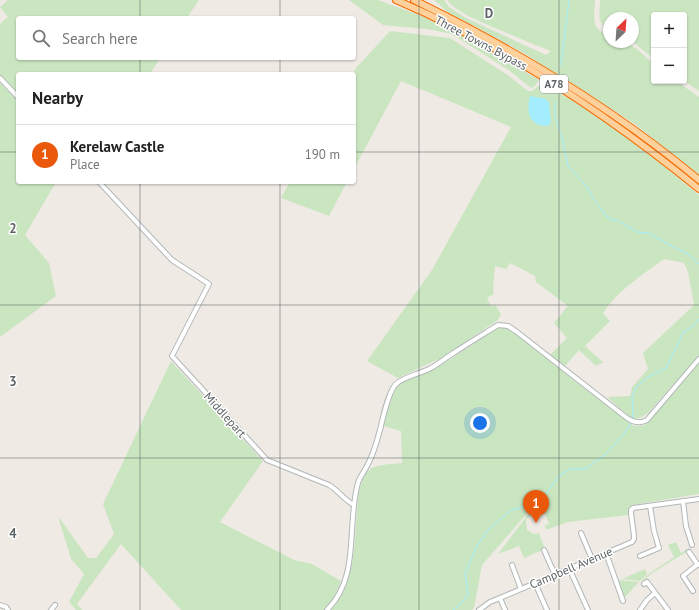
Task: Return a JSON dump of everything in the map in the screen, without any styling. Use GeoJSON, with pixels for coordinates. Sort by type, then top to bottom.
{"type":"FeatureCollection","features":[{"type":"Feature","properties":{"kind":"highway","name":"Three Towns Bypass"},"geometry":{"type":"LineString","coordinates":[[396,0],[486,44],[562,89],[644,146],[699,189]]}},
{"type":"Feature","properties":{"kind":"highway","name":"Three Towns Bypass"},"geometry":{"type":"LineString","coordinates":[[414,0],[495,42],[565,83],[649,140],[699,180]]}},
{"type":"Feature","properties":{"kind":"street"},"geometry":{"type":"LineString","coordinates":[[0,78],[16,95]]}},
{"type":"Feature","properties":{"kind":"street","name":"Middlepart"},"geometry":{"type":"LineString","coordinates":[[100,184],[172,260],[209,284],[172,356],[267,460],[335,489],[347,501],[354,505]]}},
{"type":"Feature","properties":{"kind":"street"},"geometry":{"type":"LineString","coordinates":[[327,610],[335,602],[340,593],[347,574],[351,549],[354,505],[359,479],[368,465],[374,451],[390,393],[396,384],[401,380],[429,369],[498,325],[508,326],[518,332],[629,419],[644,422],[699,359]]}},
{"type":"Feature","properties":{"kind":"street"},"geometry":{"type":"LineString","coordinates":[[640,556],[659,548],[654,531],[650,506],[699,499]]}},
{"type":"Feature","properties":{"kind":"street"},"geometry":{"type":"LineString","coordinates":[[683,501],[686,526],[692,545]]}},
{"type":"Feature","properties":{"kind":"street","name":"Campbell Avenue"},"geometry":{"type":"LineString","coordinates":[[479,610],[486,604],[633,541],[634,536],[631,510],[633,508],[650,506]]}},
{"type":"Feature","properties":{"kind":"street"},"geometry":{"type":"LineString","coordinates":[[581,533],[592,558]]}},
{"type":"Feature","properties":{"kind":"street"},"geometry":{"type":"LineString","coordinates":[[544,550],[555,575]]}},
{"type":"Feature","properties":{"kind":"street"},"geometry":{"type":"LineString","coordinates":[[689,552],[698,565],[682,576],[693,590]]}},
{"type":"Feature","properties":{"kind":"street"},"geometry":{"type":"LineString","coordinates":[[606,553],[623,601]]}},
{"type":"Feature","properties":{"kind":"street"},"geometry":{"type":"LineString","coordinates":[[512,565],[521,589]]}},
{"type":"Feature","properties":{"kind":"street"},"geometry":{"type":"LineString","coordinates":[[569,568],[588,610]]}},
{"type":"Feature","properties":{"kind":"street"},"geometry":{"type":"LineString","coordinates":[[644,584],[647,582],[668,610]]}},
{"type":"Feature","properties":{"kind":"street"},"geometry":{"type":"LineString","coordinates":[[535,583],[546,610]]}},
{"type":"Feature","properties":{"kind":"street"},"geometry":{"type":"LineString","coordinates":[[640,610],[647,600],[656,593]]}},
{"type":"Feature","properties":{"kind":"street"},"geometry":{"type":"LineString","coordinates":[[500,598],[505,610]]}},
{"type":"Feature","properties":{"kind":"street"},"geometry":{"type":"LineString","coordinates":[[0,605],[6,607],[8,610]]}},
{"type":"Feature","properties":{"kind":"street"},"geometry":{"type":"LineString","coordinates":[[51,610],[55,605]]}},
{"type":"Feature","properties":{"kind":"green space"},"geometry":{"type":"Polygon","coordinates":[[[8,0],[199,0],[188,16],[16,16],[16,60],[159,60],[151,72],[16,72],[16,92],[0,75],[0,24],[8,17],[0,7],[8,0]]]}},
{"type":"Feature","properties":{"kind":"green space"},"geometry":{"type":"Polygon","coordinates":[[[349,0],[378,0],[427,18],[462,35],[539,80],[535,86],[531,88],[510,71],[452,34],[427,29],[383,25],[349,0]]]}},
{"type":"Feature","properties":{"kind":"green space"},"geometry":{"type":"Polygon","coordinates":[[[434,0],[444,0],[449,7],[466,18],[546,55],[551,51],[472,18],[451,5],[447,0],[595,0],[594,20],[597,28],[603,32],[603,48],[635,48],[651,61],[651,84],[680,84],[699,97],[699,175],[636,125],[589,94],[525,54],[448,13],[434,0]]]}},
{"type":"Feature","properties":{"kind":"green space"},"geometry":{"type":"Polygon","coordinates":[[[600,0],[699,0],[699,91],[687,83],[687,12],[651,12],[651,57],[639,47],[639,12],[603,12],[603,26],[600,18],[600,0]]]}},
{"type":"Feature","properties":{"kind":"green space"},"geometry":{"type":"Polygon","coordinates":[[[390,31],[450,38],[509,76],[528,91],[532,91],[542,83],[563,95],[623,135],[699,195],[699,355],[648,413],[640,418],[632,419],[607,397],[630,396],[632,387],[648,369],[643,353],[694,305],[688,272],[684,263],[664,259],[623,290],[603,313],[610,321],[585,346],[603,362],[596,366],[579,350],[565,366],[550,355],[567,338],[554,323],[568,306],[536,282],[535,276],[510,263],[506,269],[495,266],[494,294],[487,298],[491,306],[495,305],[501,314],[498,320],[439,359],[398,378],[367,361],[432,270],[511,127],[401,81],[356,165],[356,72],[354,72],[390,31]]]}},
{"type":"Feature","properties":{"kind":"green space"},"geometry":{"type":"Polygon","coordinates":[[[0,82],[16,99],[16,184],[55,184],[25,235],[49,263],[56,296],[0,337],[0,82]]]}},
{"type":"Feature","properties":{"kind":"green space"},"geometry":{"type":"Polygon","coordinates":[[[289,184],[346,184],[329,216],[281,198],[289,184]]]}},
{"type":"Feature","properties":{"kind":"green space"},"geometry":{"type":"Polygon","coordinates":[[[498,328],[507,328],[517,334],[572,379],[634,426],[642,426],[647,424],[654,413],[699,362],[699,494],[632,505],[628,515],[568,522],[546,530],[545,525],[549,524],[545,514],[535,514],[526,519],[527,530],[534,534],[539,533],[545,549],[524,558],[519,546],[498,554],[530,510],[482,565],[474,608],[472,610],[331,610],[342,595],[350,574],[355,541],[359,493],[364,476],[372,468],[402,463],[401,431],[383,426],[393,393],[399,384],[438,367],[498,328]]]}},
{"type":"Feature","properties":{"kind":"green space"},"geometry":{"type":"Polygon","coordinates":[[[171,361],[263,461],[220,522],[294,560],[312,564],[341,581],[335,596],[324,610],[181,610],[121,544],[77,604],[82,610],[76,610],[69,602],[84,574],[71,559],[58,516],[88,558],[96,558],[114,534],[103,504],[171,361]]]}},
{"type":"Feature","properties":{"kind":"green space"},"geometry":{"type":"Polygon","coordinates":[[[676,542],[681,553],[687,549],[688,551],[652,573],[643,581],[642,580],[650,573],[674,557],[668,545],[676,542]]]}},
{"type":"Feature","properties":{"kind":"green space"},"geometry":{"type":"Polygon","coordinates":[[[645,569],[647,574],[640,581],[622,579],[645,569]]]}},
{"type":"Feature","properties":{"kind":"green space"},"geometry":{"type":"Polygon","coordinates":[[[619,580],[639,582],[624,598],[619,580]]]}},
{"type":"Feature","properties":{"kind":"water"},"geometry":{"type":"Polygon","coordinates":[[[530,96],[546,99],[549,103],[551,122],[548,126],[538,124],[531,119],[528,109],[530,96]]]}},
{"type":"Feature","properties":{"kind":"waterway"},"geometry":{"type":"LineString","coordinates":[[561,65],[569,0]]}},
{"type":"Feature","properties":{"kind":"waterway"},"geometry":{"type":"LineString","coordinates":[[555,102],[555,116],[560,130]]}},
{"type":"Feature","properties":{"kind":"waterway"},"geometry":{"type":"LineString","coordinates":[[561,133],[568,166],[587,187],[607,217],[612,220],[617,220],[637,232],[648,233],[689,255],[699,264]]}},
{"type":"Feature","properties":{"kind":"waterway"},"geometry":{"type":"LineString","coordinates":[[632,420],[632,397],[637,386],[648,377],[666,368],[683,333],[694,325],[699,319]]}},
{"type":"Feature","properties":{"kind":"waterway"},"geometry":{"type":"LineString","coordinates":[[453,610],[462,603],[468,594],[465,573],[477,546],[488,530],[511,510],[531,505],[548,491],[559,476],[570,469],[585,469],[606,454],[623,435],[631,423]]}},
{"type":"Feature","properties":{"kind":"place","name":"Kerelaw Castle"},"geometry":{"type":"Point","coordinates":[536,523]}}]}
